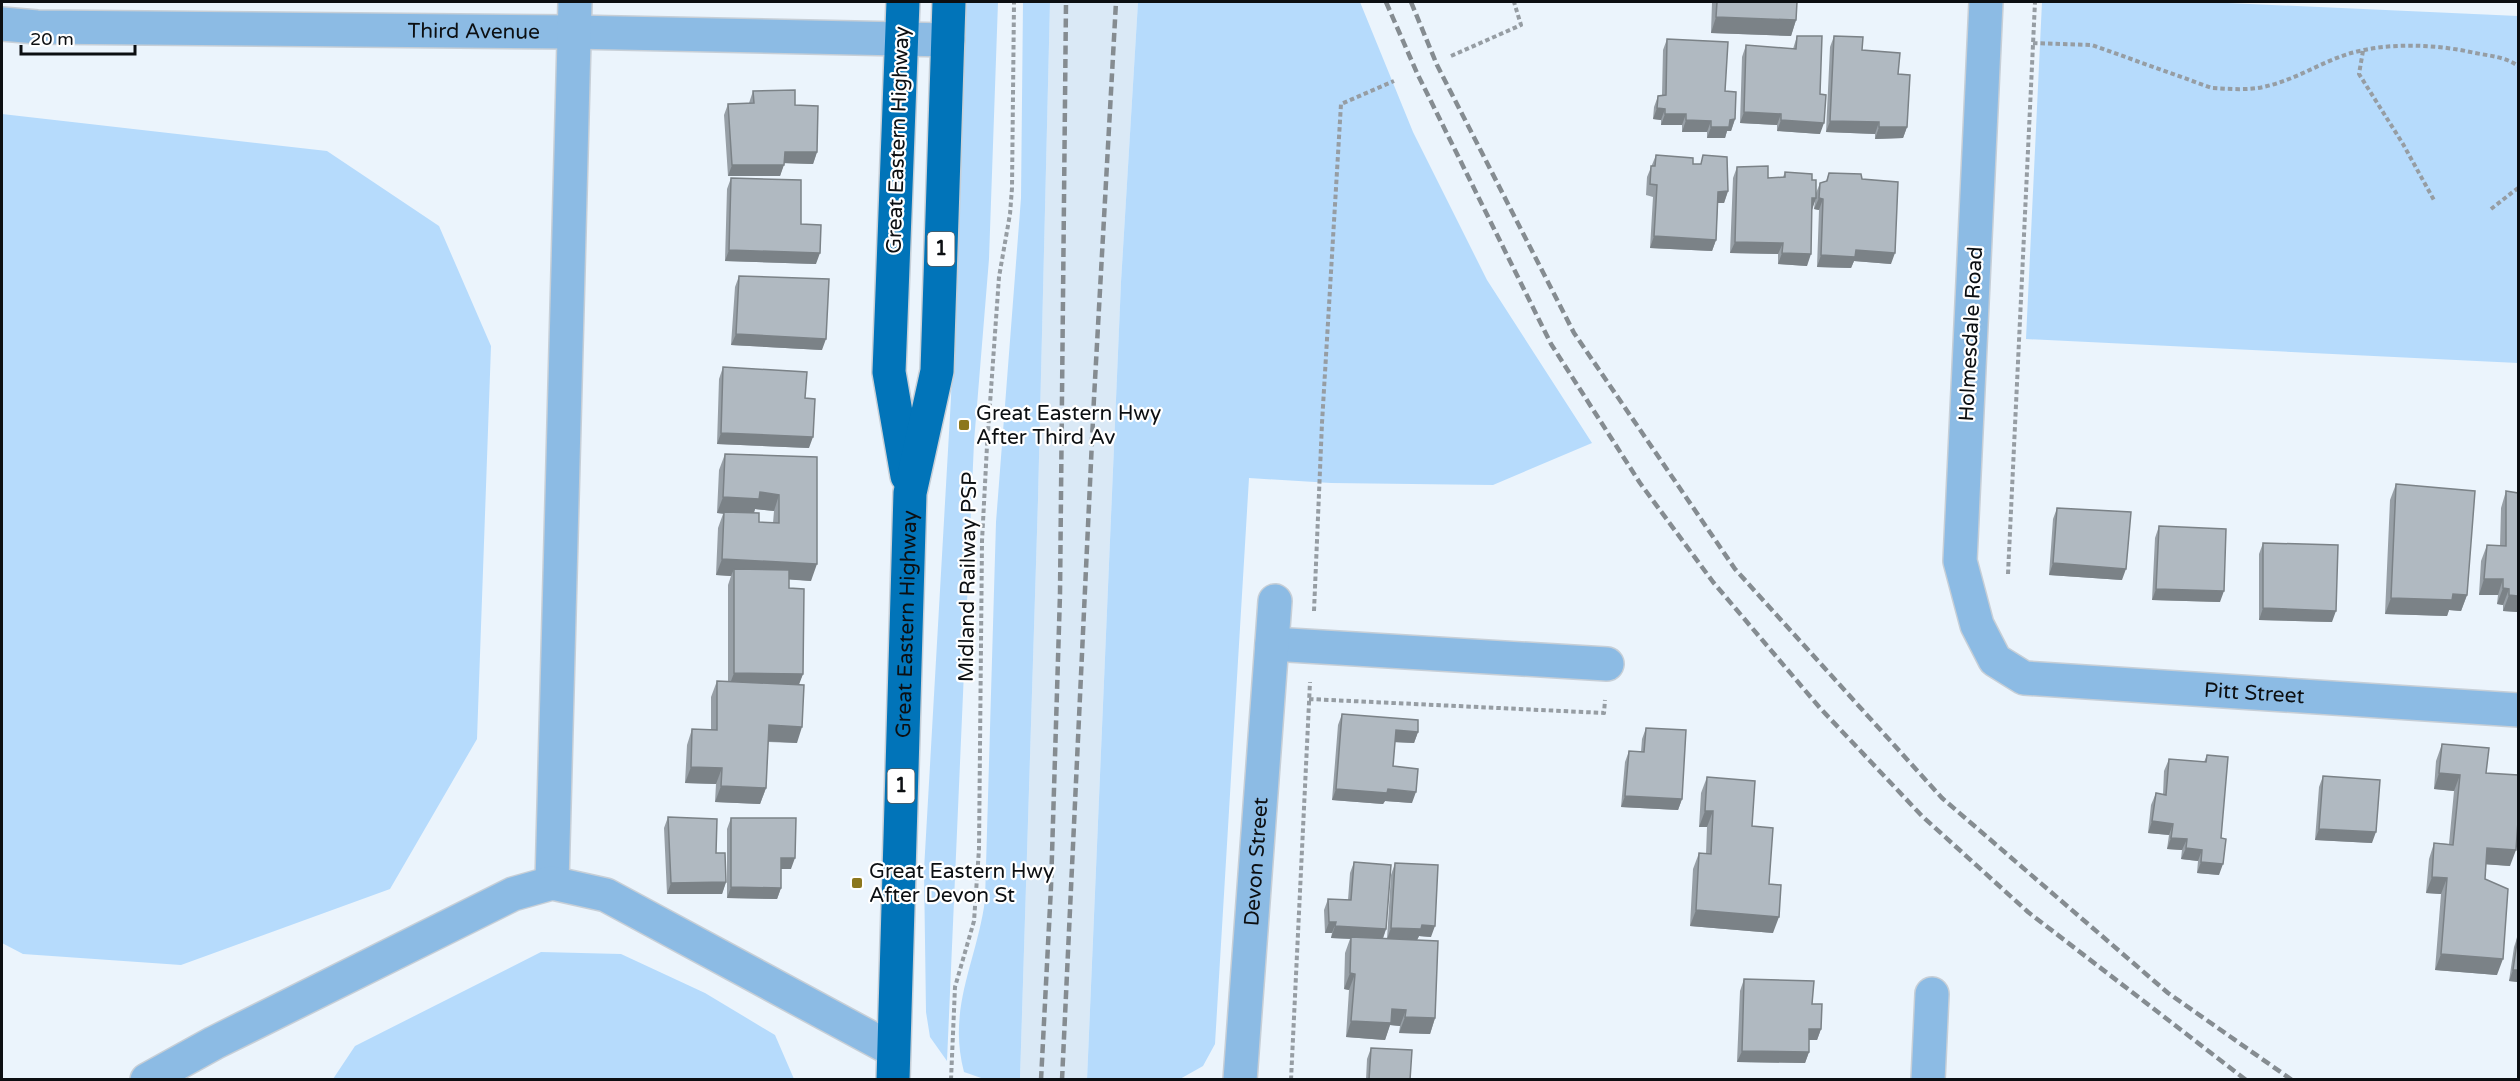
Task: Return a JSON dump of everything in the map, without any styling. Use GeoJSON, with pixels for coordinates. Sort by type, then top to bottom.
{"type":"FeatureCollection","features":[{"type":"Feature","properties":{"kind":"highway","name":"Great Eastern Highway"},"geometry":{"type":"LineString","coordinates":[[903,2],[889,372],[910,493]]}},
{"type":"Feature","properties":{"kind":"highway","name":"Great Eastern Highway"},"geometry":{"type":"LineString","coordinates":[[893,1065],[910,493],[937,371],[949,2]]}},
{"type":"Feature","properties":{"kind":"street","name":"Holmesdale Road"},"geometry":{"type":"LineString","coordinates":[[1986,2],[1960,561],[1977,625],[1995,660]]}},
{"type":"Feature","properties":{"kind":"street","name":"Third Avenue"},"geometry":{"type":"LineString","coordinates":[[2,24],[37,27],[574,17],[948,40]]}},
{"type":"Feature","properties":{"kind":"street"},"geometry":{"type":"LineString","coordinates":[[552,883],[574,17]]}},
{"type":"Feature","properties":{"kind":"street","name":"Devon Street"},"geometry":{"type":"LineString","coordinates":[[1240,1080],[1275,601]]}},
{"type":"Feature","properties":{"kind":"street"},"geometry":{"type":"LineString","coordinates":[[1272,644],[1607,664]]}},
{"type":"Feature","properties":{"kind":"street","name":"Pitt Street"},"geometry":{"type":"LineString","coordinates":[[1995,660],[2024,678],[2518,710]]}},
{"type":"Feature","properties":{"kind":"street"},"geometry":{"type":"LineString","coordinates":[[147,1080],[214,1043],[513,894],[552,883],[606,895],[893,1065]]}},
{"type":"Feature","properties":{"kind":"street"},"geometry":{"type":"LineString","coordinates":[[1928,1080],[1932,994]]}},
{"type":"Feature","properties":{"kind":"path","name":"Midland Railway PSP"},"geometry":{"type":"LineString","coordinates":[[951,1080],[955,987],[974,921],[979,849],[982,542],[999,277],[1012,188],[1014,2]]}},
{"type":"Feature","properties":{"kind":"path"},"geometry":{"type":"LineString","coordinates":[[1451,56],[1521,26],[1514,2]]}},
{"type":"Feature","properties":{"kind":"path"},"geometry":{"type":"LineString","coordinates":[[2008,574],[2035,2]]}},
{"type":"Feature","properties":{"kind":"path"},"geometry":{"type":"LineString","coordinates":[[2032,43],[2092,45],[2212,88],[2228,89],[2247,89],[2270,85],[2348,54],[2396,47],[2454,48],[2508,58],[2518,66]]}},
{"type":"Feature","properties":{"kind":"path"},"geometry":{"type":"LineString","coordinates":[[2363,51],[2359,74],[2403,144],[2435,202]]}},
{"type":"Feature","properties":{"kind":"path"},"geometry":{"type":"LineString","coordinates":[[1291,1080],[1322,423],[1341,104],[1394,81]]}},
{"type":"Feature","properties":{"kind":"path"},"geometry":{"type":"LineString","coordinates":[[2491,209],[2518,188]]}},
{"type":"Feature","properties":{"kind":"path"},"geometry":{"type":"LineString","coordinates":[[1309,699],[1604,713],[1607,664]]}},
{"type":"Feature","properties":{"kind":"shaded area"},"geometry":{"type":"Polygon","coordinates":[[[964,2],[998,2],[989,259],[974,442],[947,1061],[930,1037],[926,1012],[924,870],[951,398],[964,2]]]}},
{"type":"Feature","properties":{"kind":"shaded area"},"geometry":{"type":"Polygon","coordinates":[[[1023,2],[1050,2],[1038,500],[1020,1079],[984,1079],[964,1072],[959,1027],[965,985],[985,900],[996,522],[1021,198],[1023,2]]]}},
{"type":"Feature","properties":{"kind":"shaded area"},"geometry":{"type":"Polygon","coordinates":[[[1050,2],[1138,2],[1121,282],[1087,1079],[1020,1080],[1038,500],[1050,2]]]}},
{"type":"Feature","properties":{"kind":"shaded area"},"geometry":{"type":"Polygon","coordinates":[[[1138,2],[1360,2],[1413,132],[1487,280],[1592,443],[1493,485],[1331,483],[1249,478],[1215,1044],[1203,1066],[1180,1079],[1087,1080],[1121,282],[1138,2]]]}},
{"type":"Feature","properties":{"kind":"shaded area"},"geometry":{"type":"Polygon","coordinates":[[[2042,2],[2206,2],[2518,16],[2518,363],[2026,339],[2042,2]]]}},
{"type":"Feature","properties":{"kind":"shaded area"},"geometry":{"type":"Polygon","coordinates":[[[2,114],[327,151],[439,226],[491,346],[477,739],[390,889],[181,965],[23,954],[2,943],[2,114]]]}},
{"type":"Feature","properties":{"kind":"shaded area"},"geometry":{"type":"Polygon","coordinates":[[[541,952],[621,954],[705,993],[775,1035],[794,1079],[333,1079],[355,1046],[541,952]]]}},
{"type":"Feature","properties":{"kind":"building"},"geometry":{"type":"Polygon","coordinates":[[[1717,2],[1797,2],[1796,20],[1716,17],[1717,2]]]}},
{"type":"Feature","properties":{"kind":"building"},"geometry":{"type":"Polygon","coordinates":[[[1797,36],[1822,36],[1820,94],[1826,95],[1824,123],[1781,120],[1781,114],[1744,112],[1746,45],[1796,49],[1797,36]]]}},
{"type":"Feature","properties":{"kind":"building"},"geometry":{"type":"Polygon","coordinates":[[[1834,36],[1863,37],[1862,50],[1900,53],[1898,74],[1910,75],[1907,127],[1879,127],[1879,122],[1830,121],[1834,36]]]}},
{"type":"Feature","properties":{"kind":"building"},"geometry":{"type":"Polygon","coordinates":[[[1667,39],[1728,42],[1725,91],[1736,92],[1735,119],[1730,120],[1729,127],[1711,127],[1711,121],[1686,120],[1686,114],[1665,114],[1665,109],[1657,108],[1658,96],[1666,95],[1667,39]]]}},
{"type":"Feature","properties":{"kind":"building"},"geometry":{"type":"Polygon","coordinates":[[[795,90],[795,105],[818,106],[817,152],[785,152],[784,165],[732,165],[728,104],[754,103],[753,91],[795,90]]]}},
{"type":"Feature","properties":{"kind":"building"},"geometry":{"type":"Polygon","coordinates":[[[1656,155],[1693,158],[1693,164],[1701,164],[1703,155],[1727,157],[1728,191],[1718,192],[1716,240],[1654,236],[1657,185],[1650,184],[1651,166],[1655,166],[1656,155]]]}},
{"type":"Feature","properties":{"kind":"building"},"geometry":{"type":"Polygon","coordinates":[[[1768,166],[1768,178],[1785,177],[1785,172],[1812,174],[1812,180],[1816,180],[1816,198],[1812,198],[1811,254],[1782,253],[1783,243],[1735,242],[1737,167],[1768,166]]]}},
{"type":"Feature","properties":{"kind":"building"},"geometry":{"type":"Polygon","coordinates":[[[1829,173],[1861,174],[1862,179],[1898,182],[1895,253],[1856,250],[1855,257],[1821,255],[1823,199],[1819,198],[1820,183],[1827,181],[1829,173]]]}},
{"type":"Feature","properties":{"kind":"building"},"geometry":{"type":"Polygon","coordinates":[[[731,178],[801,180],[801,224],[821,225],[820,253],[729,250],[731,178]]]}},
{"type":"Feature","properties":{"kind":"building"},"geometry":{"type":"Polygon","coordinates":[[[739,276],[829,279],[826,339],[736,334],[739,276]]]}},
{"type":"Feature","properties":{"kind":"building"},"geometry":{"type":"Polygon","coordinates":[[[723,367],[807,372],[805,398],[815,399],[813,437],[721,433],[723,367]]]}},
{"type":"Feature","properties":{"kind":"building"},"geometry":{"type":"Polygon","coordinates":[[[725,454],[817,457],[817,564],[722,559],[724,512],[759,513],[759,522],[779,523],[779,495],[760,492],[759,499],[723,497],[725,454]]]}},
{"type":"Feature","properties":{"kind":"building"},"geometry":{"type":"Polygon","coordinates":[[[2396,484],[2475,491],[2467,595],[2453,594],[2452,600],[2391,598],[2396,484]]]}},
{"type":"Feature","properties":{"kind":"building"},"geometry":{"type":"Polygon","coordinates":[[[2506,491],[2518,493],[2518,596],[2509,595],[2509,589],[2503,588],[2503,579],[2484,579],[2487,545],[2506,546],[2506,491]]]}},
{"type":"Feature","properties":{"kind":"building"},"geometry":{"type":"Polygon","coordinates":[[[2057,508],[2131,512],[2126,569],[2053,563],[2057,508]]]}},
{"type":"Feature","properties":{"kind":"building"},"geometry":{"type":"Polygon","coordinates":[[[2159,526],[2226,529],[2224,591],[2156,589],[2159,526]]]}},
{"type":"Feature","properties":{"kind":"building"},"geometry":{"type":"Polygon","coordinates":[[[2263,543],[2338,545],[2336,611],[2263,608],[2263,543]]]}},
{"type":"Feature","properties":{"kind":"building"},"geometry":{"type":"Polygon","coordinates":[[[734,569],[789,570],[789,588],[804,589],[803,674],[734,673],[734,569]]]}},
{"type":"Feature","properties":{"kind":"building"},"geometry":{"type":"Polygon","coordinates":[[[717,681],[804,685],[802,727],[769,725],[766,788],[721,786],[722,768],[691,767],[692,729],[717,730],[717,681]]]}},
{"type":"Feature","properties":{"kind":"building"},"geometry":{"type":"Polygon","coordinates":[[[1342,714],[1418,720],[1418,732],[1396,730],[1393,766],[1418,769],[1416,792],[1388,789],[1387,793],[1336,789],[1342,714]]]}},
{"type":"Feature","properties":{"kind":"building"},"geometry":{"type":"Polygon","coordinates":[[[1646,728],[1686,730],[1682,799],[1625,796],[1629,751],[1644,752],[1646,728]]]}},
{"type":"Feature","properties":{"kind":"building"},"geometry":{"type":"Polygon","coordinates":[[[2442,744],[2489,748],[2486,773],[2518,775],[2516,850],[2487,848],[2485,879],[2508,889],[2503,959],[2441,954],[2447,878],[2432,877],[2434,843],[2453,845],[2460,775],[2439,773],[2442,744]]]}},
{"type":"Feature","properties":{"kind":"building"},"geometry":{"type":"Polygon","coordinates":[[[2207,755],[2228,757],[2221,838],[2226,839],[2223,864],[2201,862],[2202,850],[2186,848],[2187,839],[2171,838],[2173,824],[2152,821],[2156,793],[2166,795],[2169,759],[2206,762],[2207,755]]]}},
{"type":"Feature","properties":{"kind":"building"},"geometry":{"type":"Polygon","coordinates":[[[2323,776],[2380,780],[2376,832],[2319,829],[2323,776]]]}},
{"type":"Feature","properties":{"kind":"building"},"geometry":{"type":"Polygon","coordinates":[[[1707,777],[1755,781],[1752,826],[1773,828],[1769,884],[1781,885],[1779,917],[1696,910],[1699,853],[1711,854],[1713,811],[1705,811],[1707,777]]]}},
{"type":"Feature","properties":{"kind":"building"},"geometry":{"type":"Polygon","coordinates":[[[668,817],[717,819],[716,853],[725,853],[726,882],[671,883],[668,817]]]}},
{"type":"Feature","properties":{"kind":"building"},"geometry":{"type":"Polygon","coordinates":[[[731,818],[796,818],[795,858],[781,858],[781,888],[731,887],[731,818]]]}},
{"type":"Feature","properties":{"kind":"building"},"geometry":{"type":"Polygon","coordinates":[[[1354,862],[1391,865],[1386,929],[1335,926],[1336,922],[1329,922],[1328,899],[1351,900],[1354,862]]]}},
{"type":"Feature","properties":{"kind":"building"},"geometry":{"type":"Polygon","coordinates":[[[1395,863],[1438,865],[1435,926],[1422,925],[1421,929],[1391,928],[1395,863]]]}},
{"type":"Feature","properties":{"kind":"building"},"geometry":{"type":"Polygon","coordinates":[[[2518,935],[2518,970],[2513,970],[2518,935]]]}},
{"type":"Feature","properties":{"kind":"building"},"geometry":{"type":"Polygon","coordinates":[[[1351,937],[1438,941],[1435,1018],[1405,1017],[1406,1010],[1392,1009],[1391,1023],[1351,1021],[1355,974],[1350,973],[1351,937]]]}},
{"type":"Feature","properties":{"kind":"building"},"geometry":{"type":"Polygon","coordinates":[[[1744,979],[1814,981],[1812,1004],[1822,1004],[1821,1029],[1809,1029],[1809,1052],[1742,1051],[1744,979]]]}},
{"type":"Feature","properties":{"kind":"building"},"geometry":{"type":"Polygon","coordinates":[[[1371,1048],[1412,1050],[1410,1080],[1369,1080],[1371,1048]]]}},
{"type":"Feature","properties":{"kind":"railway"},"geometry":{"type":"LineString","coordinates":[[1041,1080],[1051,887],[1060,594],[1066,2]]}},
{"type":"Feature","properties":{"kind":"railway"},"geometry":{"type":"LineString","coordinates":[[1062,1080],[1094,398],[1116,2]]}},
{"type":"Feature","properties":{"kind":"railway"},"geometry":{"type":"LineString","coordinates":[[1386,2],[1417,73],[1551,344],[1640,483],[1713,582],[1820,708],[1922,816],[2028,912],[2246,1080]]}},
{"type":"Feature","properties":{"kind":"railway"},"geometry":{"type":"LineString","coordinates":[[1411,2],[1437,65],[1574,333],[1735,569],[1942,798],[2168,993],[2292,1080]]}},
{"type":"Feature","properties":{"kind":"place","name":"Great Eastern Hwy After Third Av"},"geometry":{"type":"Point","coordinates":[964,425]}},
{"type":"Feature","properties":{"kind":"place","name":"Great Eastern Hwy After Devon St"},"geometry":{"type":"Point","coordinates":[857,883]}}]}
